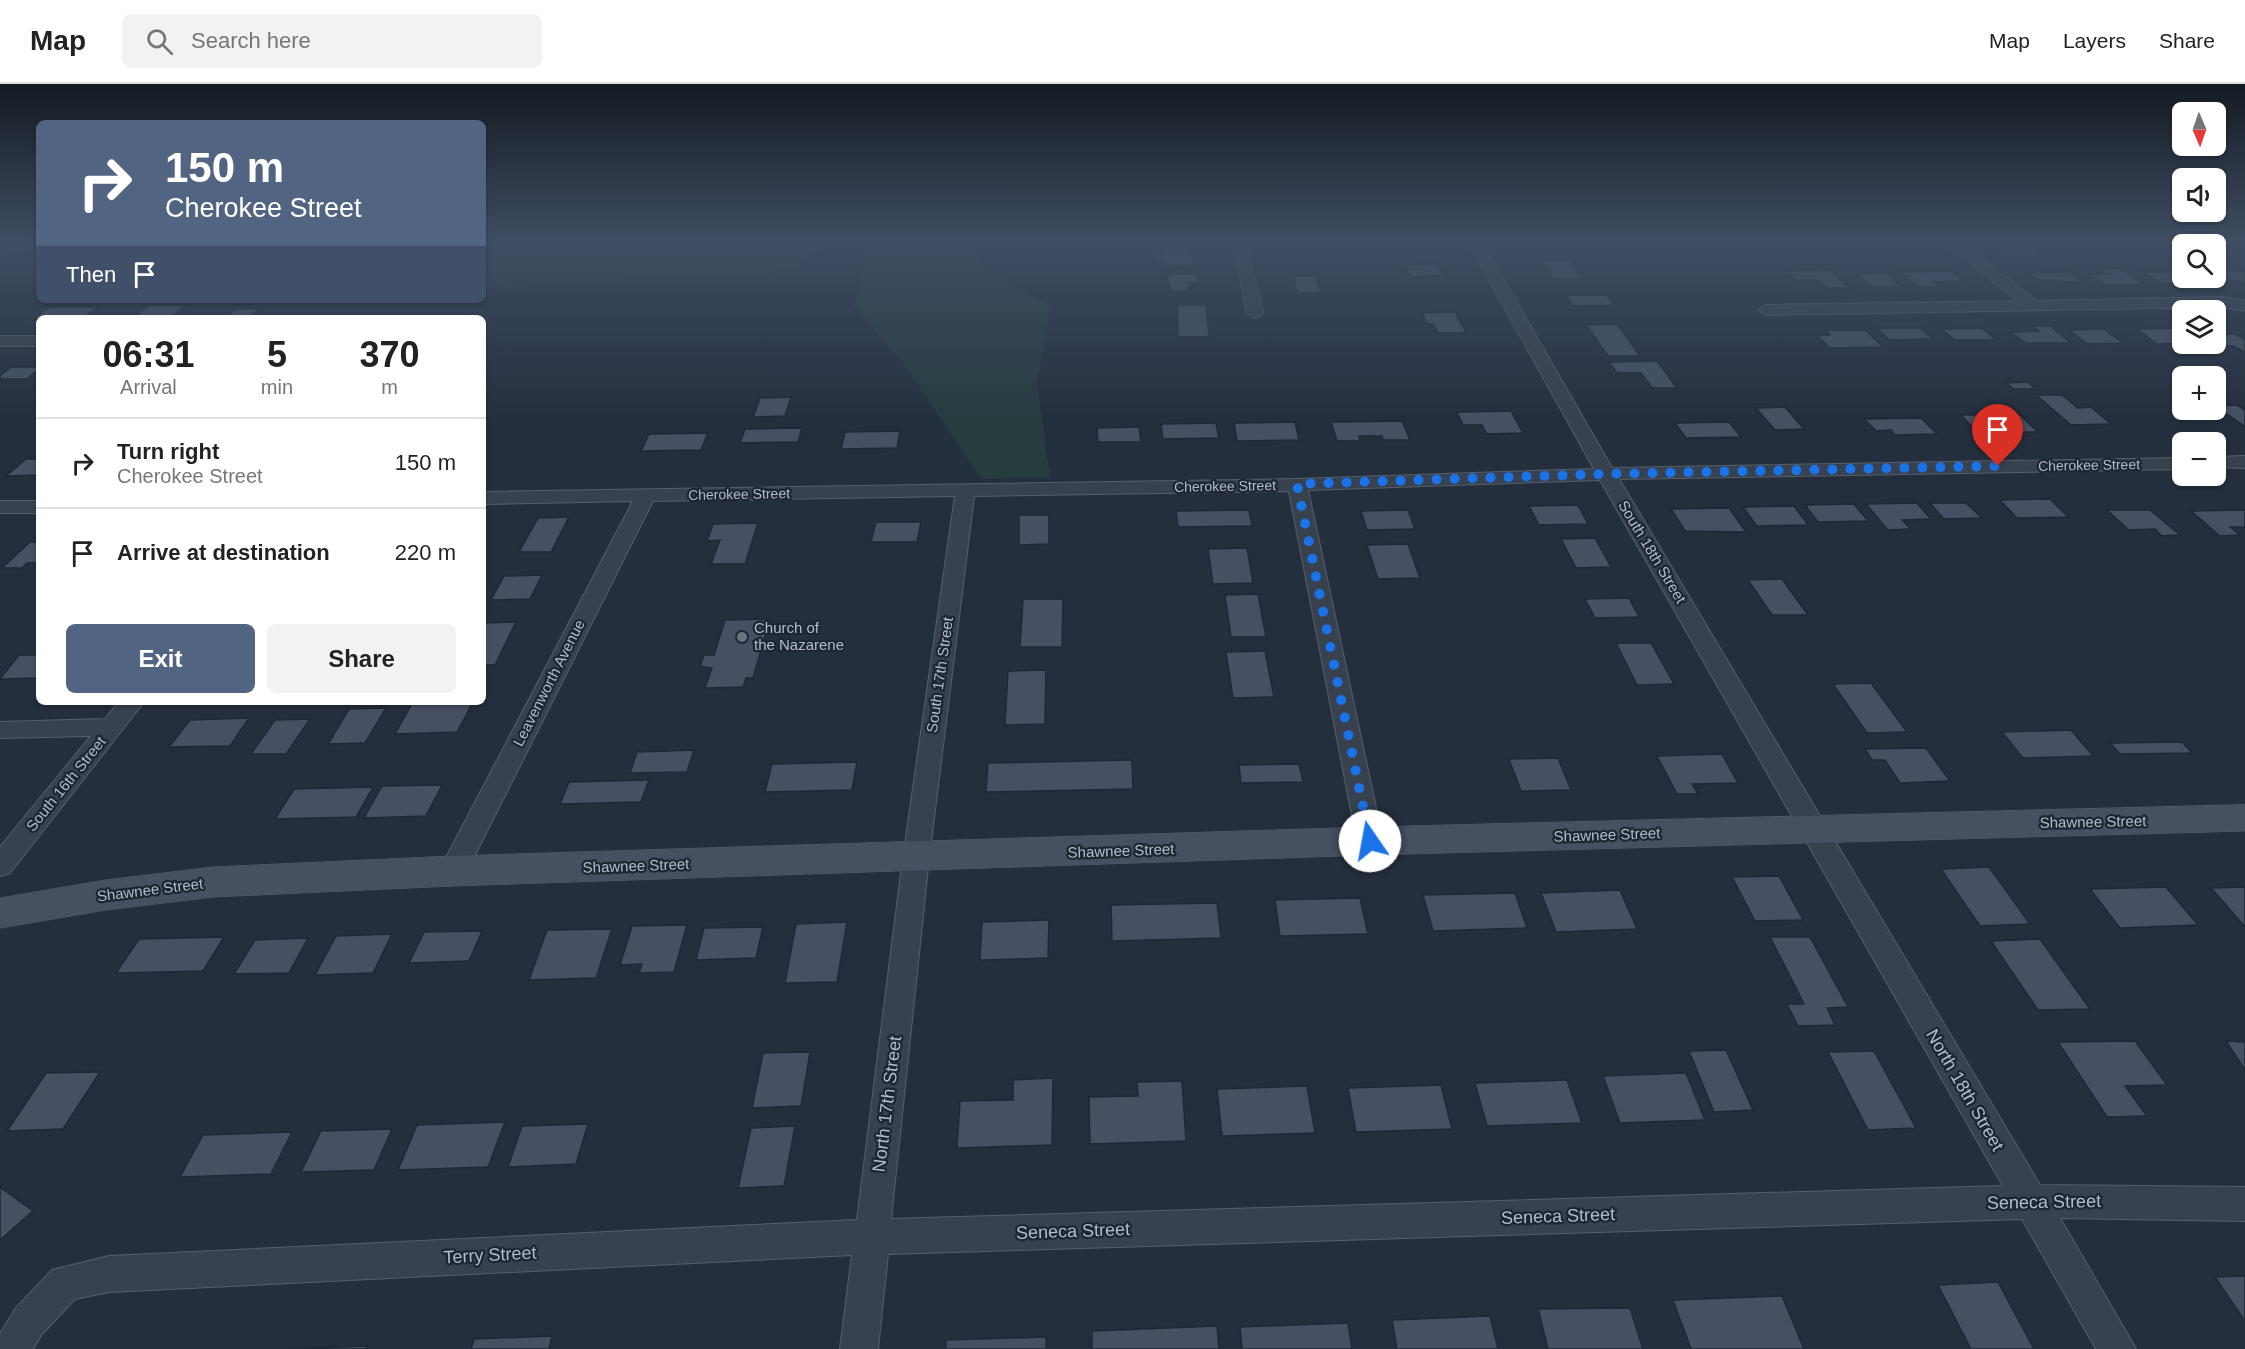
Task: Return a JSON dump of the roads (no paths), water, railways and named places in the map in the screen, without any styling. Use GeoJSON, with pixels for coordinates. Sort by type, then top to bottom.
{"type":"FeatureCollection","features":[{"type":"Feature","properties":{"kind":"street"},"geometry":{"type":"LineString","coordinates":[[1252,301],[1255,313]]}},
{"type":"Feature","properties":{"kind":"street","name":"South 18th Street"},"geometry":{"type":"LineString","coordinates":[[1508,301],[1606,474],[1815,829]]}},
{"type":"Feature","properties":{"kind":"street"},"geometry":{"type":"LineString","coordinates":[[2028,301],[2033,305]]}},
{"type":"Feature","properties":{"kind":"street"},"geometry":{"type":"LineString","coordinates":[[1766,310],[2224,302],[2245,306]]}},
{"type":"Feature","properties":{"kind":"street"},"geometry":{"type":"LineString","coordinates":[[0,341],[36,340]]}},
{"type":"Feature","properties":{"kind":"street"},"geometry":{"type":"LineString","coordinates":[[2226,462],[2245,462]]}},
{"type":"Feature","properties":{"kind":"street","name":"Cherokee Street"},"geometry":{"type":"LineString","coordinates":[[486,498],[964,491],[1297,484],[1606,474],[2172,463]]}},
{"type":"Feature","properties":{"kind":"street"},"geometry":{"type":"LineString","coordinates":[[1297,484],[1370,841]]}},
{"type":"Feature","properties":{"kind":"street","name":"South 17th Street"},"geometry":{"type":"LineString","coordinates":[[916,858],[964,491]]}},
{"type":"Feature","properties":{"kind":"street","name":"Leavenworth Avenue"},"geometry":{"type":"LineString","coordinates":[[453,871],[646,495]]}},
{"type":"Feature","properties":{"kind":"street"},"geometry":{"type":"LineString","coordinates":[[0,507],[36,507]]}},
{"type":"Feature","properties":{"kind":"street","name":"South 16th Street"},"geometry":{"type":"LineString","coordinates":[[0,866],[129,705]]}},
{"type":"Feature","properties":{"kind":"street"},"geometry":{"type":"LineString","coordinates":[[0,730],[111,727]]}},
{"type":"Feature","properties":{"kind":"street","name":"Shawnee Street"},"geometry":{"type":"LineString","coordinates":[[0,913],[106,895],[213,882],[453,871],[916,858],[1370,841],[2245,818]]}},
{"type":"Feature","properties":{"kind":"street","name":"North 18th Street"},"geometry":{"type":"LineString","coordinates":[[1815,829],[2117,1349]]}},
{"type":"Feature","properties":{"kind":"street","name":"North 17th Street"},"geometry":{"type":"LineString","coordinates":[[859,1349],[916,858]]}},
{"type":"Feature","properties":{"kind":"street","name":"Seneca Street"},"geometry":{"type":"LineString","coordinates":[[872,1237],[2031,1202],[2118,1201],[2245,1204]]}},
{"type":"Feature","properties":{"kind":"street","name":"Terry Street"},"geometry":{"type":"LineString","coordinates":[[12,1349],[29,1321],[65,1283],[109,1274],[872,1237]]}},
{"type":"Feature","properties":{"kind":"place","name":"Church of the Nazarene"},"geometry":{"type":"Point","coordinates":[742,637]}}]}
